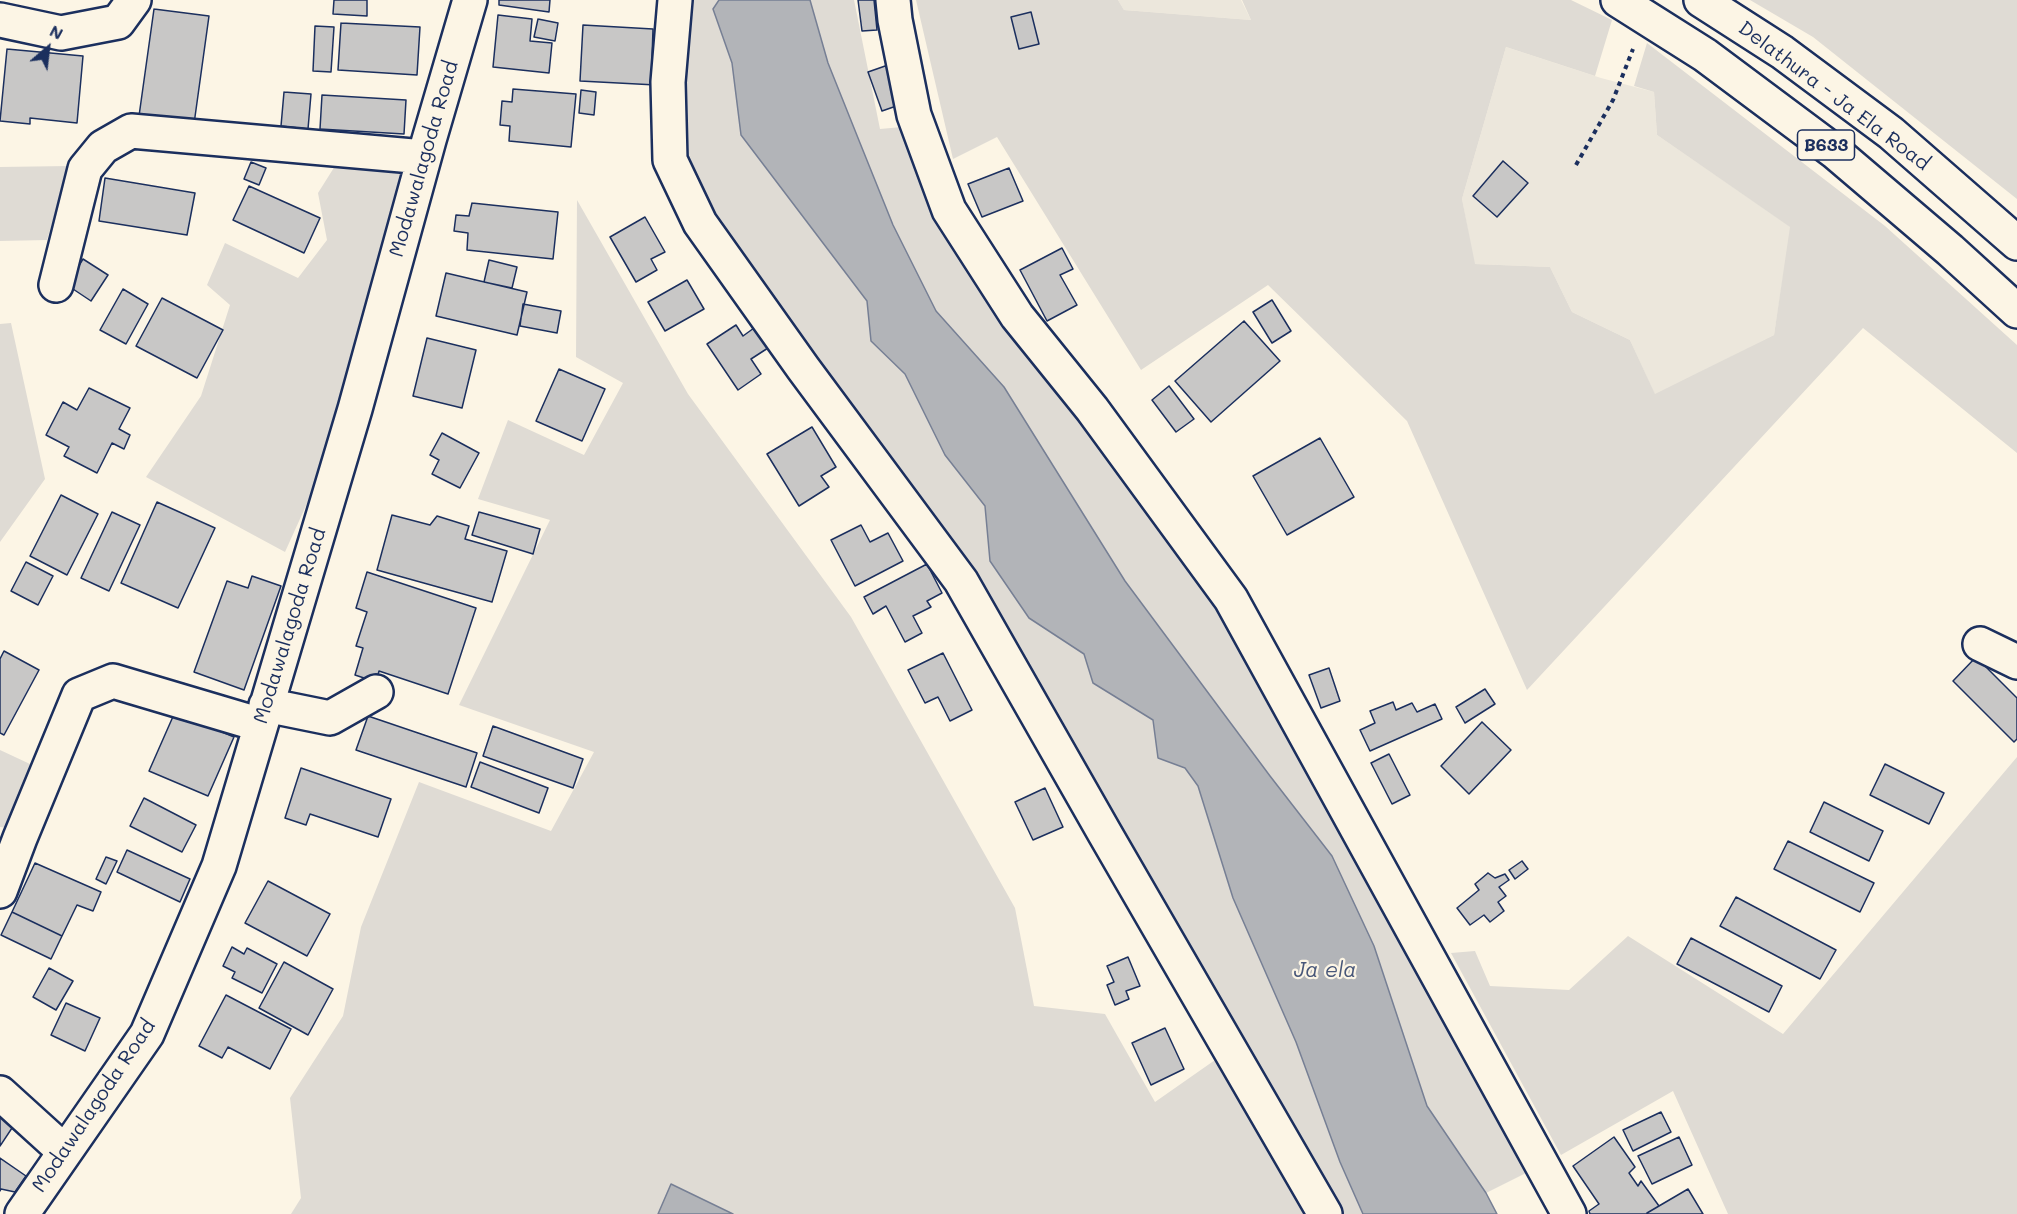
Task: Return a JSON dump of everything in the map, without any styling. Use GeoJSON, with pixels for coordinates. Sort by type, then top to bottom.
{"type":"FeatureCollection","features":[{"type":"Feature","properties":{"kind":"street"},"geometry":{"type":"LineString","coordinates":[[0,20],[61,33],[118,22],[134,0]]}},
{"type":"Feature","properties":{"kind":"street","name":"Modawalagoda Road"},"geometry":{"type":"LineString","coordinates":[[22,1214],[147,1034],[219,866],[356,409],[424,157],[470,0]]}},
{"type":"Feature","properties":{"kind":"street"},"geometry":{"type":"LineString","coordinates":[[675,0],[668,82],[670,160],[700,223],[810,377],[962,581],[1325,1214]]}},
{"type":"Feature","properties":{"kind":"street"},"geometry":{"type":"LineString","coordinates":[[893,0],[914,115],[949,210],[1017,316],[1092,409],[1231,599],[1569,1214]]}},
{"type":"Feature","properties":{"kind":"street","name":"B633"},"geometry":{"type":"LineString","coordinates":[[1618,0],[1705,55],[1834,152],[1950,250],[2017,311]]}},
{"type":"Feature","properties":{"kind":"street","name":"Delathura - Ja Ela Road"},"geometry":{"type":"LineString","coordinates":[[1701,0],[1782,52],[1891,133],[2017,243]]}},
{"type":"Feature","properties":{"kind":"street"},"geometry":{"type":"LineString","coordinates":[[56,285],[85,169],[103,147],[131,131],[424,157]]}},
{"type":"Feature","properties":{"kind":"street"},"geometry":{"type":"LineString","coordinates":[[1980,644],[2017,662]]}},
{"type":"Feature","properties":{"kind":"street"},"geometry":{"type":"LineString","coordinates":[[0,891],[79,695],[113,681],[264,715],[330,718],[376,692]]}},
{"type":"Feature","properties":{"kind":"street"},"geometry":{"type":"LineString","coordinates":[[0,1093],[65,1152]]}},
{"type":"Feature","properties":{"kind":"path"},"geometry":{"type":"LineString","coordinates":[[1576,165],[1613,100],[1646,18]]}},
{"type":"Feature","properties":{"kind":"shaded area"},"geometry":{"type":"Polygon","coordinates":[[[683,0],[719,0],[713,10],[732,63],[741,135],[867,301],[871,341],[905,374],[945,455],[985,506],[990,561],[1029,618],[1084,654],[1093,683],[1153,720],[1158,758],[1185,768],[1198,786],[1233,898],[1296,1042],[1340,1162],[1363,1214],[1339,1214],[813,356],[702,194],[679,152],[683,0]]]}},
{"type":"Feature","properties":{"kind":"shaded area"},"geometry":{"type":"Polygon","coordinates":[[[810,0],[854,0],[880,129],[902,127],[928,204],[1097,445],[1218,611],[1327,799],[1528,1172],[1486,1193],[1427,1106],[1374,946],[1332,856],[1125,581],[1004,387],[936,311],[893,225],[828,63],[810,0]]]}},
{"type":"Feature","properties":{"kind":"shaded area"},"geometry":{"type":"Polygon","coordinates":[[[916,0],[1118,0],[1124,10],[1251,20],[1242,0],[1571,0],[1612,20],[1595,76],[1506,47],[1462,199],[1475,264],[1550,267],[1572,312],[1630,340],[1655,394],[1774,335],[1790,227],[1657,135],[1654,92],[1634,86],[1647,43],[1885,226],[2017,345],[2017,453],[1863,328],[1527,690],[1407,421],[1268,285],[1141,370],[997,137],[953,159],[916,0]]]}},
{"type":"Feature","properties":{"kind":"shaded area"},"geometry":{"type":"Polygon","coordinates":[[[1118,0],[1241,0],[1251,20],[1124,10],[1118,0]]]}},
{"type":"Feature","properties":{"kind":"shaded area"},"geometry":{"type":"Polygon","coordinates":[[[1750,0],[2017,0],[2017,199],[1813,37],[1750,0]]]}},
{"type":"Feature","properties":{"kind":"shaded area"},"geometry":{"type":"Polygon","coordinates":[[[1506,47],[1601,78],[1654,92],[1657,135],[1791,227],[1774,335],[1655,395],[1630,340],[1572,312],[1550,267],[1474,264],[1462,199],[1506,47]]]}},
{"type":"Feature","properties":{"kind":"shaded area"},"geometry":{"type":"Polygon","coordinates":[[[69,166],[47,240],[0,241],[0,167],[69,166]]]}},
{"type":"Feature","properties":{"kind":"shaded area"},"geometry":{"type":"Polygon","coordinates":[[[335,166],[404,169],[323,468],[285,552],[146,477],[201,396],[230,305],[207,285],[225,243],[298,278],[327,240],[318,193],[335,166]]]}},
{"type":"Feature","properties":{"kind":"shaded area"},"geometry":{"type":"Polygon","coordinates":[[[577,200],[688,394],[851,617],[1015,908],[1034,1006],[1105,1014],[1155,1102],[1215,1060],[1304,1214],[291,1214],[301,1198],[290,1098],[343,1016],[361,927],[419,782],[551,831],[594,752],[459,705],[550,520],[478,499],[508,420],[584,455],[623,383],[576,357],[577,200]]]}},
{"type":"Feature","properties":{"kind":"shaded area"},"geometry":{"type":"Polygon","coordinates":[[[11,323],[45,479],[0,542],[0,324],[11,323]]]}},
{"type":"Feature","properties":{"kind":"shaded area"},"geometry":{"type":"Polygon","coordinates":[[[0,750],[30,764],[9,828],[0,827],[0,750]]]}},
{"type":"Feature","properties":{"kind":"shaded area"},"geometry":{"type":"Polygon","coordinates":[[[2017,757],[2017,1214],[1728,1214],[1673,1091],[1561,1155],[1451,953],[1475,951],[1490,986],[1569,990],[1628,936],[1783,1034],[2017,757]]]}},
{"type":"Feature","properties":{"kind":"water","name":"Ja ela"},"geometry":{"type":"Polygon","coordinates":[[[719,0],[810,0],[828,63],[893,225],[936,311],[1004,387],[1125,581],[1332,856],[1374,946],[1427,1106],[1486,1193],[1497,1214],[1363,1214],[1340,1162],[1296,1042],[1233,898],[1198,786],[1185,768],[1158,758],[1153,720],[1093,683],[1084,654],[1029,618],[990,561],[985,506],[945,455],[905,374],[871,341],[867,301],[741,135],[732,63],[713,9],[719,0]]]}},
{"type":"Feature","properties":{"kind":"water"},"geometry":{"type":"Polygon","coordinates":[[[671,1184],[733,1214],[658,1214],[671,1184]]]}},
{"type":"Feature","properties":{"kind":"building"},"geometry":{"type":"Polygon","coordinates":[[[334,0],[367,0],[367,16],[333,14],[334,0]]]}},
{"type":"Feature","properties":{"kind":"building"},"geometry":{"type":"Polygon","coordinates":[[[499,0],[550,0],[549,12],[499,5],[499,0]]]}},
{"type":"Feature","properties":{"kind":"building"},"geometry":{"type":"Polygon","coordinates":[[[858,0],[874,0],[877,30],[862,31],[858,0]]]}},
{"type":"Feature","properties":{"kind":"building"},"geometry":{"type":"Polygon","coordinates":[[[154,9],[209,16],[194,124],[139,116],[154,9]]]}},
{"type":"Feature","properties":{"kind":"building"},"geometry":{"type":"Polygon","coordinates":[[[1031,12],[1039,44],[1019,49],[1011,17],[1031,12]]]}},
{"type":"Feature","properties":{"kind":"building"},"geometry":{"type":"Polygon","coordinates":[[[498,15],[532,19],[530,41],[552,43],[549,73],[493,67],[498,15]]]}},
{"type":"Feature","properties":{"kind":"building"},"geometry":{"type":"Polygon","coordinates":[[[538,19],[558,23],[555,41],[534,37],[538,19]]]}},
{"type":"Feature","properties":{"kind":"building"},"geometry":{"type":"Polygon","coordinates":[[[341,23],[420,27],[417,75],[338,70],[341,23]]]}},
{"type":"Feature","properties":{"kind":"building"},"geometry":{"type":"Polygon","coordinates":[[[583,25],[653,29],[652,58],[657,58],[656,85],[580,81],[583,25]]]}},
{"type":"Feature","properties":{"kind":"building"},"geometry":{"type":"Polygon","coordinates":[[[315,26],[334,27],[331,72],[313,71],[315,26]]]}},
{"type":"Feature","properties":{"kind":"building"},"geometry":{"type":"Polygon","coordinates":[[[7,49],[83,56],[77,123],[30,118],[30,124],[0,121],[7,49]]]}},
{"type":"Feature","properties":{"kind":"building"},"geometry":{"type":"Polygon","coordinates":[[[888,65],[902,104],[882,111],[868,72],[888,65]]]}},
{"type":"Feature","properties":{"kind":"building"},"geometry":{"type":"Polygon","coordinates":[[[513,89],[576,94],[571,147],[509,141],[510,126],[500,125],[502,101],[512,102],[513,89]]]}},
{"type":"Feature","properties":{"kind":"building"},"geometry":{"type":"Polygon","coordinates":[[[581,90],[596,92],[594,115],[579,113],[581,90]]]}},
{"type":"Feature","properties":{"kind":"building"},"geometry":{"type":"Polygon","coordinates":[[[284,92],[311,94],[308,129],[281,126],[284,92]]]}},
{"type":"Feature","properties":{"kind":"building"},"geometry":{"type":"Polygon","coordinates":[[[322,95],[406,100],[404,134],[320,129],[322,95]]]}},
{"type":"Feature","properties":{"kind":"building"},"geometry":{"type":"Polygon","coordinates":[[[1503,161],[1528,183],[1497,217],[1473,196],[1503,161]]]}},
{"type":"Feature","properties":{"kind":"building"},"geometry":{"type":"Polygon","coordinates":[[[251,162],[266,168],[259,185],[244,179],[251,162]]]}},
{"type":"Feature","properties":{"kind":"building"},"geometry":{"type":"Polygon","coordinates":[[[1009,168],[1023,201],[982,217],[968,184],[1009,168]]]}},
{"type":"Feature","properties":{"kind":"building"},"geometry":{"type":"Polygon","coordinates":[[[105,178],[195,193],[187,235],[99,221],[105,178]]]}},
{"type":"Feature","properties":{"kind":"building"},"geometry":{"type":"Polygon","coordinates":[[[249,186],[320,218],[304,253],[233,220],[249,186]]]}},
{"type":"Feature","properties":{"kind":"building"},"geometry":{"type":"Polygon","coordinates":[[[472,203],[558,212],[553,259],[467,250],[468,233],[454,231],[456,215],[469,216],[472,203]]]}},
{"type":"Feature","properties":{"kind":"building"},"geometry":{"type":"Polygon","coordinates":[[[645,217],[665,252],[651,259],[657,270],[636,282],[610,237],[645,217]]]}},
{"type":"Feature","properties":{"kind":"building"},"geometry":{"type":"Polygon","coordinates":[[[1062,248],[1073,269],[1060,275],[1077,305],[1047,321],[1020,270],[1062,248]]]}},
{"type":"Feature","properties":{"kind":"building"},"geometry":{"type":"Polygon","coordinates":[[[83,259],[108,275],[91,301],[67,285],[83,259]]]}},
{"type":"Feature","properties":{"kind":"building"},"geometry":{"type":"Polygon","coordinates":[[[489,260],[517,267],[512,288],[484,282],[489,260]]]}},
{"type":"Feature","properties":{"kind":"building"},"geometry":{"type":"Polygon","coordinates":[[[446,273],[527,292],[517,335],[436,316],[446,273]]]}},
{"type":"Feature","properties":{"kind":"building"},"geometry":{"type":"Polygon","coordinates":[[[687,280],[704,309],[665,331],[648,302],[687,280]]]}},
{"type":"Feature","properties":{"kind":"building"},"geometry":{"type":"Polygon","coordinates":[[[123,289],[148,304],[126,344],[100,330],[123,289]]]}},
{"type":"Feature","properties":{"kind":"building"},"geometry":{"type":"Polygon","coordinates":[[[162,298],[223,330],[197,378],[136,346],[162,298]]]}},
{"type":"Feature","properties":{"kind":"building"},"geometry":{"type":"Polygon","coordinates":[[[1272,300],[1291,331],[1272,343],[1253,312],[1272,300]]]}},
{"type":"Feature","properties":{"kind":"building"},"geometry":{"type":"Polygon","coordinates":[[[523,304],[561,311],[557,333],[520,326],[523,304]]]}},
{"type":"Feature","properties":{"kind":"building"},"geometry":{"type":"Polygon","coordinates":[[[1244,321],[1280,361],[1211,422],[1175,381],[1244,321]]]}},
{"type":"Feature","properties":{"kind":"building"},"geometry":{"type":"Polygon","coordinates":[[[736,325],[743,336],[754,328],[768,348],[751,359],[761,374],[738,390],[707,344],[736,325]]]}},
{"type":"Feature","properties":{"kind":"building"},"geometry":{"type":"Polygon","coordinates":[[[427,338],[476,350],[462,408],[413,396],[427,338]]]}},
{"type":"Feature","properties":{"kind":"building"},"geometry":{"type":"Polygon","coordinates":[[[559,369],[605,389],[582,441],[536,421],[559,369]]]}},
{"type":"Feature","properties":{"kind":"building"},"geometry":{"type":"Polygon","coordinates":[[[1169,386],[1194,419],[1176,432],[1152,400],[1169,386]]]}},
{"type":"Feature","properties":{"kind":"building"},"geometry":{"type":"Polygon","coordinates":[[[89,388],[130,408],[119,429],[130,435],[124,449],[112,443],[97,473],[64,456],[69,447],[46,435],[63,402],[77,410],[89,388]]]}},
{"type":"Feature","properties":{"kind":"building"},"geometry":{"type":"Polygon","coordinates":[[[812,427],[836,467],[821,476],[829,487],[799,506],[767,454],[812,427]]]}},
{"type":"Feature","properties":{"kind":"building"},"geometry":{"type":"Polygon","coordinates":[[[442,433],[479,453],[460,488],[432,474],[439,460],[430,455],[442,433]]]}},
{"type":"Feature","properties":{"kind":"building"},"geometry":{"type":"Polygon","coordinates":[[[1320,438],[1354,497],[1287,535],[1253,476],[1320,438]]]}},
{"type":"Feature","properties":{"kind":"building"},"geometry":{"type":"Polygon","coordinates":[[[61,495],[98,514],[67,575],[30,556],[61,495]]]}},
{"type":"Feature","properties":{"kind":"building"},"geometry":{"type":"Polygon","coordinates":[[[157,502],[215,528],[178,608],[121,583],[157,502]]]}},
{"type":"Feature","properties":{"kind":"building"},"geometry":{"type":"Polygon","coordinates":[[[112,512],[140,525],[109,591],[81,578],[112,512]]]}},
{"type":"Feature","properties":{"kind":"building"},"geometry":{"type":"Polygon","coordinates":[[[479,512],[540,529],[533,554],[472,535],[479,512]]]}},
{"type":"Feature","properties":{"kind":"building"},"geometry":{"type":"Polygon","coordinates":[[[392,515],[430,525],[437,516],[469,526],[465,539],[507,551],[492,602],[377,570],[392,515]]]}},
{"type":"Feature","properties":{"kind":"building"},"geometry":{"type":"Polygon","coordinates":[[[861,525],[870,542],[888,533],[903,561],[855,586],[831,540],[861,525]]]}},
{"type":"Feature","properties":{"kind":"building"},"geometry":{"type":"Polygon","coordinates":[[[26,562],[53,576],[38,605],[11,591],[26,562]]]}},
{"type":"Feature","properties":{"kind":"building"},"geometry":{"type":"Polygon","coordinates":[[[927,564],[942,593],[927,601],[931,607],[913,616],[922,633],[905,642],[886,606],[873,614],[864,597],[927,564]]]}},
{"type":"Feature","properties":{"kind":"building"},"geometry":{"type":"Polygon","coordinates":[[[367,572],[476,608],[448,694],[379,671],[376,682],[355,675],[363,648],[356,646],[367,612],[356,608],[367,572]]]}},
{"type":"Feature","properties":{"kind":"building"},"geometry":{"type":"Polygon","coordinates":[[[252,576],[281,586],[244,690],[194,672],[227,581],[248,588],[252,576]]]}},
{"type":"Feature","properties":{"kind":"building"},"geometry":{"type":"Polygon","coordinates":[[[4,651],[39,670],[4,735],[0,733],[0,659],[4,651]]]}},
{"type":"Feature","properties":{"kind":"building"},"geometry":{"type":"Polygon","coordinates":[[[943,653],[972,710],[950,721],[938,697],[925,703],[908,670],[943,653]]]}},
{"type":"Feature","properties":{"kind":"building"},"geometry":{"type":"Polygon","coordinates":[[[1976,657],[2017,698],[2017,739],[2014,742],[1953,681],[1976,657]]]}},
{"type":"Feature","properties":{"kind":"building"},"geometry":{"type":"Polygon","coordinates":[[[1329,668],[1340,701],[1321,708],[1309,675],[1329,668]]]}},
{"type":"Feature","properties":{"kind":"building"},"geometry":{"type":"Polygon","coordinates":[[[1485,689],[1495,704],[1465,723],[1456,707],[1485,689]]]}},
{"type":"Feature","properties":{"kind":"building"},"geometry":{"type":"Polygon","coordinates":[[[1393,702],[1396,710],[1412,703],[1417,712],[1435,704],[1442,719],[1370,751],[1360,730],[1375,723],[1370,711],[1393,702]]]}},
{"type":"Feature","properties":{"kind":"building"},"geometry":{"type":"Polygon","coordinates":[[[175,712],[234,737],[208,796],[149,771],[175,712]]]}},
{"type":"Feature","properties":{"kind":"building"},"geometry":{"type":"Polygon","coordinates":[[[368,716],[477,753],[466,787],[356,750],[368,716]]]}},
{"type":"Feature","properties":{"kind":"building"},"geometry":{"type":"Polygon","coordinates":[[[1482,722],[1511,750],[1469,794],[1441,766],[1482,722]]]}},
{"type":"Feature","properties":{"kind":"building"},"geometry":{"type":"Polygon","coordinates":[[[493,726],[583,759],[573,788],[483,756],[493,726]]]}},
{"type":"Feature","properties":{"kind":"building"},"geometry":{"type":"Polygon","coordinates":[[[1389,754],[1410,795],[1392,804],[1371,763],[1389,754]]]}},
{"type":"Feature","properties":{"kind":"building"},"geometry":{"type":"Polygon","coordinates":[[[480,762],[548,788],[539,813],[471,787],[480,762]]]}},
{"type":"Feature","properties":{"kind":"building"},"geometry":{"type":"Polygon","coordinates":[[[1885,764],[1944,793],[1929,824],[1870,795],[1885,764]]]}},
{"type":"Feature","properties":{"kind":"building"},"geometry":{"type":"Polygon","coordinates":[[[301,768],[391,799],[378,837],[310,814],[306,825],[285,818],[301,768]]]}},
{"type":"Feature","properties":{"kind":"building"},"geometry":{"type":"Polygon","coordinates":[[[1045,788],[1063,827],[1033,840],[1015,802],[1045,788]]]}},
{"type":"Feature","properties":{"kind":"building"},"geometry":{"type":"Polygon","coordinates":[[[144,798],[196,825],[182,852],[130,826],[144,798]]]}},
{"type":"Feature","properties":{"kind":"building"},"geometry":{"type":"Polygon","coordinates":[[[1824,802],[1883,831],[1869,861],[1810,832],[1824,802]]]}},
{"type":"Feature","properties":{"kind":"building"},"geometry":{"type":"Polygon","coordinates":[[[1788,841],[1874,883],[1860,912],[1774,869],[1788,841]]]}},
{"type":"Feature","properties":{"kind":"building"},"geometry":{"type":"Polygon","coordinates":[[[127,850],[190,879],[180,902],[117,872],[127,850]]]}},
{"type":"Feature","properties":{"kind":"building"},"geometry":{"type":"Polygon","coordinates":[[[106,857],[117,861],[106,884],[96,879],[106,857]]]}},
{"type":"Feature","properties":{"kind":"building"},"geometry":{"type":"Polygon","coordinates":[[[1522,861],[1528,869],[1515,879],[1509,870],[1522,861]]]}},
{"type":"Feature","properties":{"kind":"building"},"geometry":{"type":"Polygon","coordinates":[[[35,863],[101,892],[93,911],[77,905],[62,936],[12,912],[35,863]]]}},
{"type":"Feature","properties":{"kind":"building"},"geometry":{"type":"Polygon","coordinates":[[[1488,873],[1495,878],[1505,874],[1509,880],[1499,887],[1506,896],[1498,902],[1504,911],[1490,922],[1484,915],[1470,925],[1457,908],[1479,890],[1475,884],[1488,873]]]}},
{"type":"Feature","properties":{"kind":"building"},"geometry":{"type":"Polygon","coordinates":[[[268,881],[330,914],[307,956],[245,923],[268,881]]]}},
{"type":"Feature","properties":{"kind":"building"},"geometry":{"type":"Polygon","coordinates":[[[1736,897],[1836,950],[1820,979],[1720,926],[1736,897]]]}},
{"type":"Feature","properties":{"kind":"building"},"geometry":{"type":"Polygon","coordinates":[[[12,912],[62,936],[51,959],[1,935],[12,912]]]}},
{"type":"Feature","properties":{"kind":"building"},"geometry":{"type":"Polygon","coordinates":[[[1691,938],[1782,986],[1769,1012],[1677,964],[1691,938]]]}},
{"type":"Feature","properties":{"kind":"building"},"geometry":{"type":"Polygon","coordinates":[[[232,947],[244,954],[247,948],[277,964],[262,993],[232,978],[235,972],[223,966],[232,947]]]}},
{"type":"Feature","properties":{"kind":"building"},"geometry":{"type":"Polygon","coordinates":[[[1128,957],[1140,986],[1126,991],[1129,999],[1115,1005],[1107,985],[1114,982],[1107,966],[1128,957]]]}},
{"type":"Feature","properties":{"kind":"building"},"geometry":{"type":"Polygon","coordinates":[[[284,962],[333,989],[308,1035],[259,1008],[284,962]]]}},
{"type":"Feature","properties":{"kind":"building"},"geometry":{"type":"Polygon","coordinates":[[[49,968],[73,981],[56,1010],[33,997],[49,968]]]}},
{"type":"Feature","properties":{"kind":"building"},"geometry":{"type":"Polygon","coordinates":[[[226,995],[291,1029],[270,1069],[228,1047],[222,1058],[199,1046],[226,995]]]}},
{"type":"Feature","properties":{"kind":"building"},"geometry":{"type":"Polygon","coordinates":[[[66,1003],[100,1018],[85,1051],[51,1035],[66,1003]]]}},
{"type":"Feature","properties":{"kind":"building"},"geometry":{"type":"Polygon","coordinates":[[[1165,1028],[1184,1069],[1151,1085],[1132,1043],[1165,1028]]]}},
{"type":"Feature","properties":{"kind":"building"},"geometry":{"type":"Polygon","coordinates":[[[1661,1112],[1671,1132],[1633,1151],[1623,1130],[1661,1112]]]}},
{"type":"Feature","properties":{"kind":"building"},"geometry":{"type":"Polygon","coordinates":[[[0,1115],[14,1125],[0,1146],[0,1115]]]}},
{"type":"Feature","properties":{"kind":"building"},"geometry":{"type":"Polygon","coordinates":[[[1614,1137],[1635,1167],[1629,1173],[1638,1186],[1641,1181],[1659,1206],[1648,1214],[1590,1214],[1589,1211],[1599,1204],[1573,1166],[1614,1137]]]}},
{"type":"Feature","properties":{"kind":"building"},"geometry":{"type":"Polygon","coordinates":[[[1679,1137],[1692,1165],[1652,1184],[1638,1156],[1679,1137]]]}},
{"type":"Feature","properties":{"kind":"building"},"geometry":{"type":"Polygon","coordinates":[[[0,1158],[26,1176],[15,1192],[1,1189],[0,1191],[0,1158]]]}},
{"type":"Feature","properties":{"kind":"building"},"geometry":{"type":"Polygon","coordinates":[[[1688,1189],[1703,1214],[1647,1213],[1688,1189]]]}}]}
